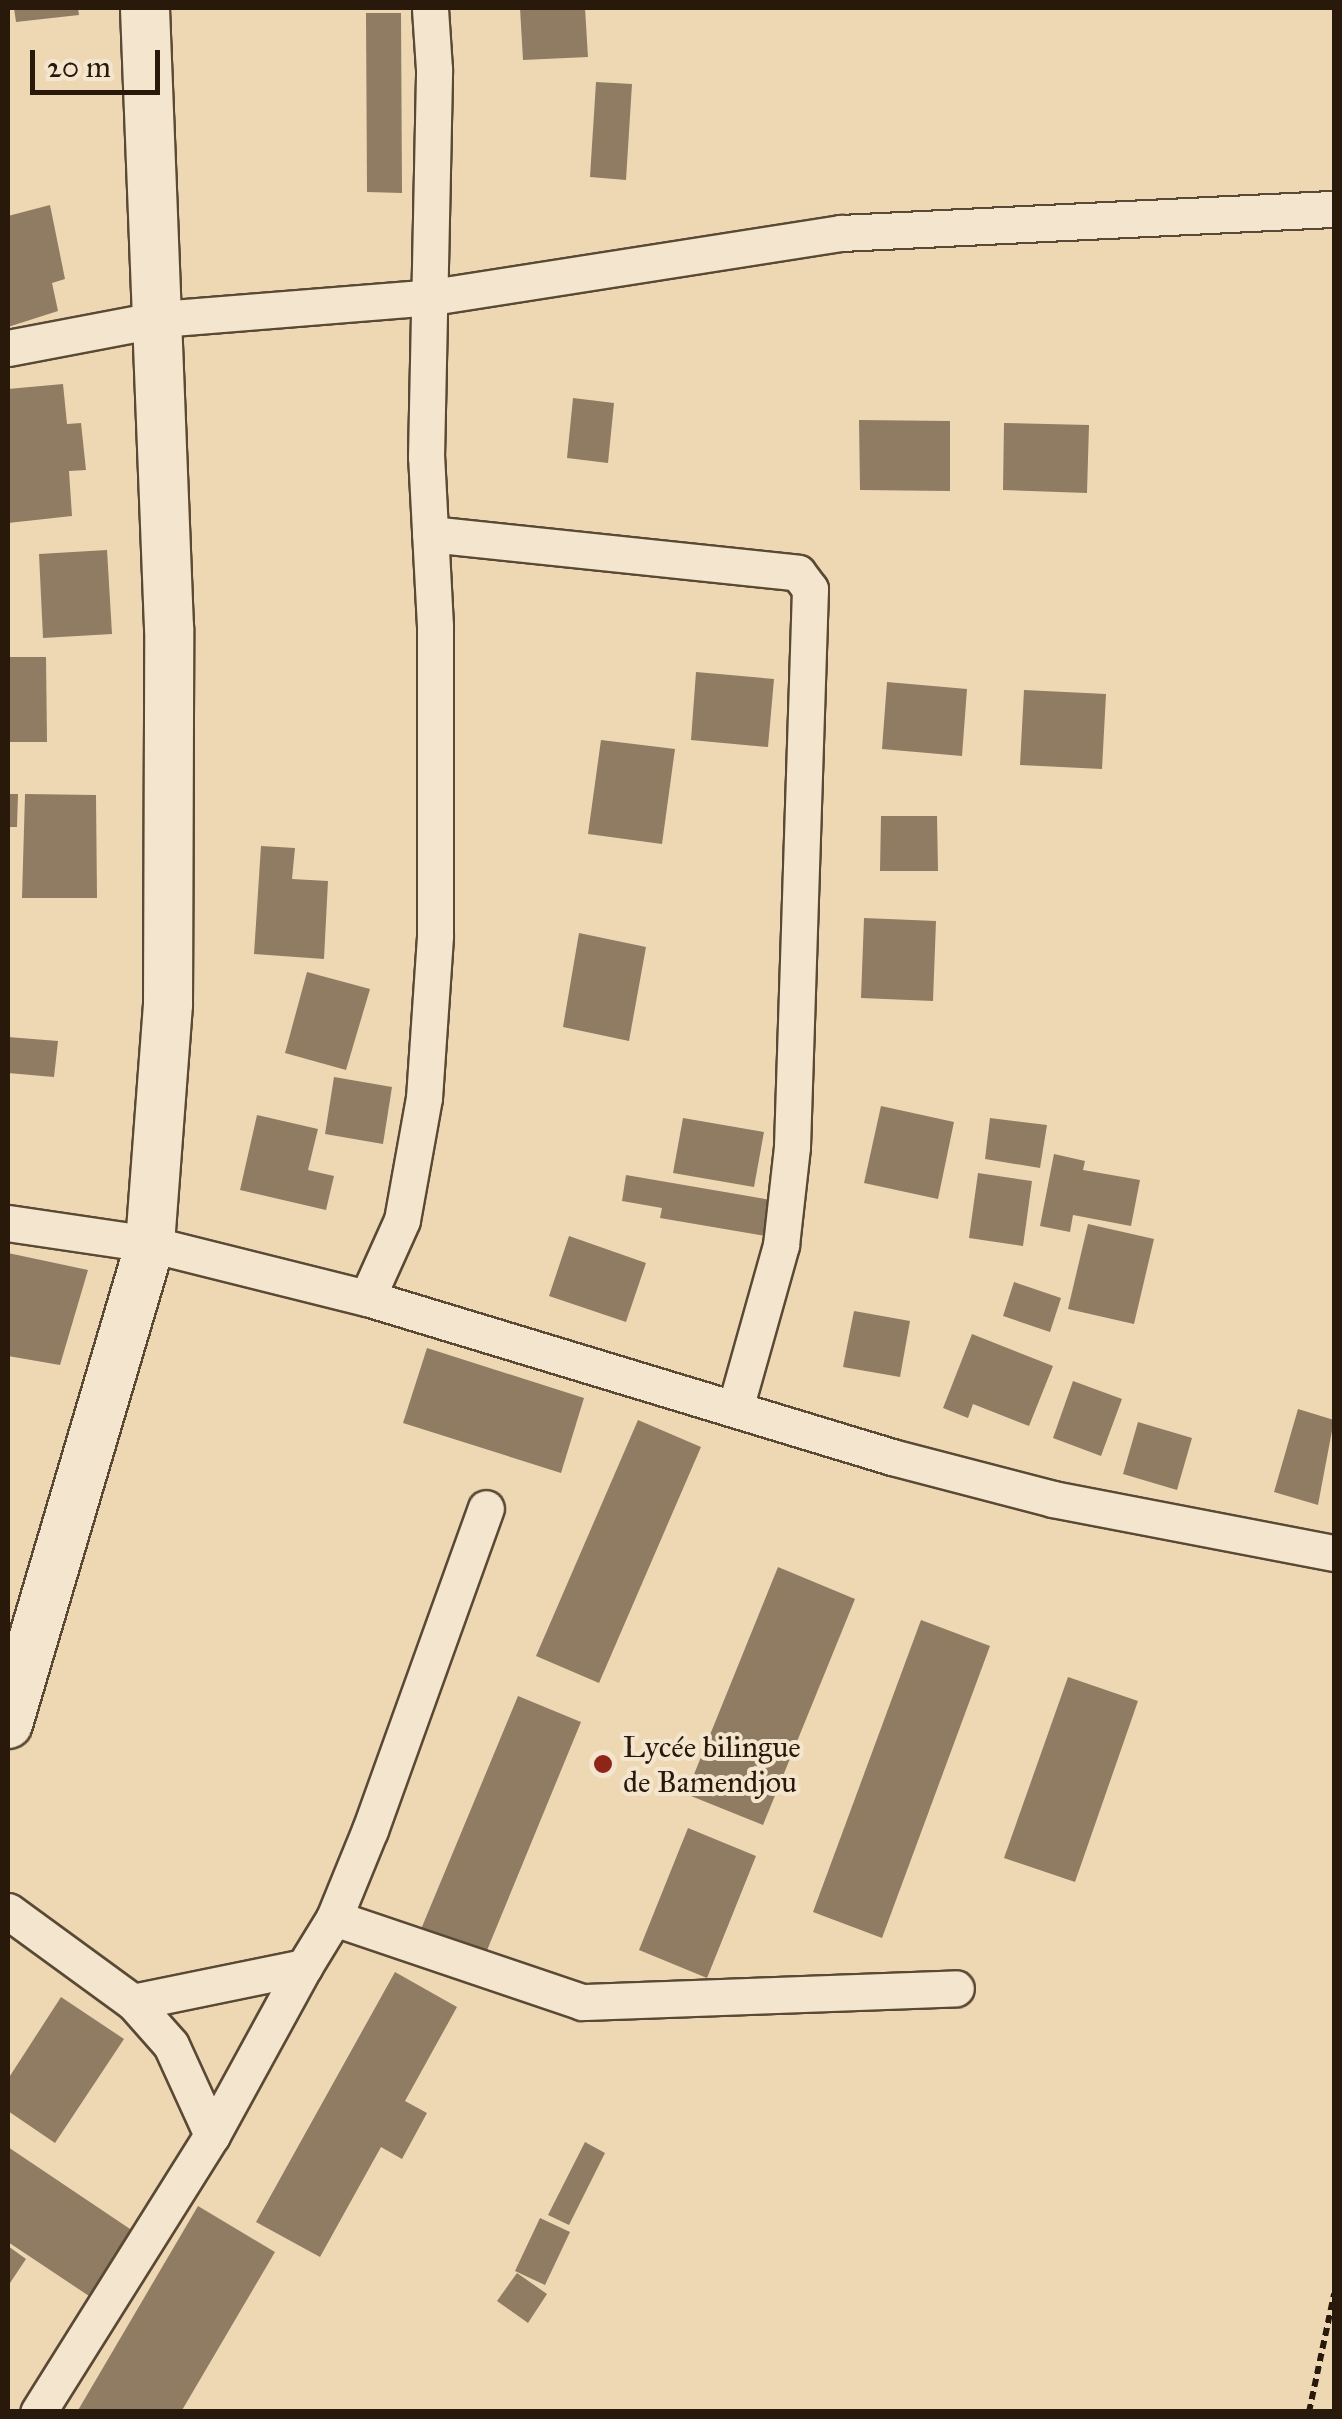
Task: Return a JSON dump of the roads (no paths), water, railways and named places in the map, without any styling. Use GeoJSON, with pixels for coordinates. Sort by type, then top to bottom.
{"type":"FeatureCollection","features":[{"type":"Feature","properties":{"kind":"main road"},"geometry":{"type":"LineString","coordinates":[[8,1724],[150,1244],[168,1004],[169,628],[160,319],[144,8]]}},
{"type":"Feature","properties":{"kind":"street"},"geometry":{"type":"LineString","coordinates":[[367,1298],[402,1220],[424,1098],[435,935],[430,8]]}},
{"type":"Feature","properties":{"kind":"street"},"geometry":{"type":"LineString","coordinates":[[8,348],[160,319],[432,297],[841,233],[1334,209]]}},
{"type":"Feature","properties":{"kind":"street"},"geometry":{"type":"LineString","coordinates":[[430,534],[798,573],[810,589],[792,1147],[781,1244],[735,1409]]}},
{"type":"Feature","properties":{"kind":"street"},"geometry":{"type":"LineString","coordinates":[[8,1224],[150,1244],[367,1298],[735,1409],[1053,1499],[1334,1553]]}},
{"type":"Feature","properties":{"kind":"street"},"geometry":{"type":"LineString","coordinates":[[38,2412],[212,2135],[334,1918],[486,1508]]}},
{"type":"Feature","properties":{"kind":"street"},"geometry":{"type":"LineString","coordinates":[[8,1911],[133,2002],[171,2044],[212,2135]]}},
{"type":"Feature","properties":{"kind":"street"},"geometry":{"type":"LineString","coordinates":[[334,1918],[582,2002],[956,1988]]}},
{"type":"Feature","properties":{"kind":"street"},"geometry":{"type":"LineString","coordinates":[[133,2002],[304,1967]]}},
{"type":"Feature","properties":{"kind":"place","name":"Lycée bilingue de Bamendjou"},"geometry":{"type":"Point","coordinates":[603,1764]}}]}
